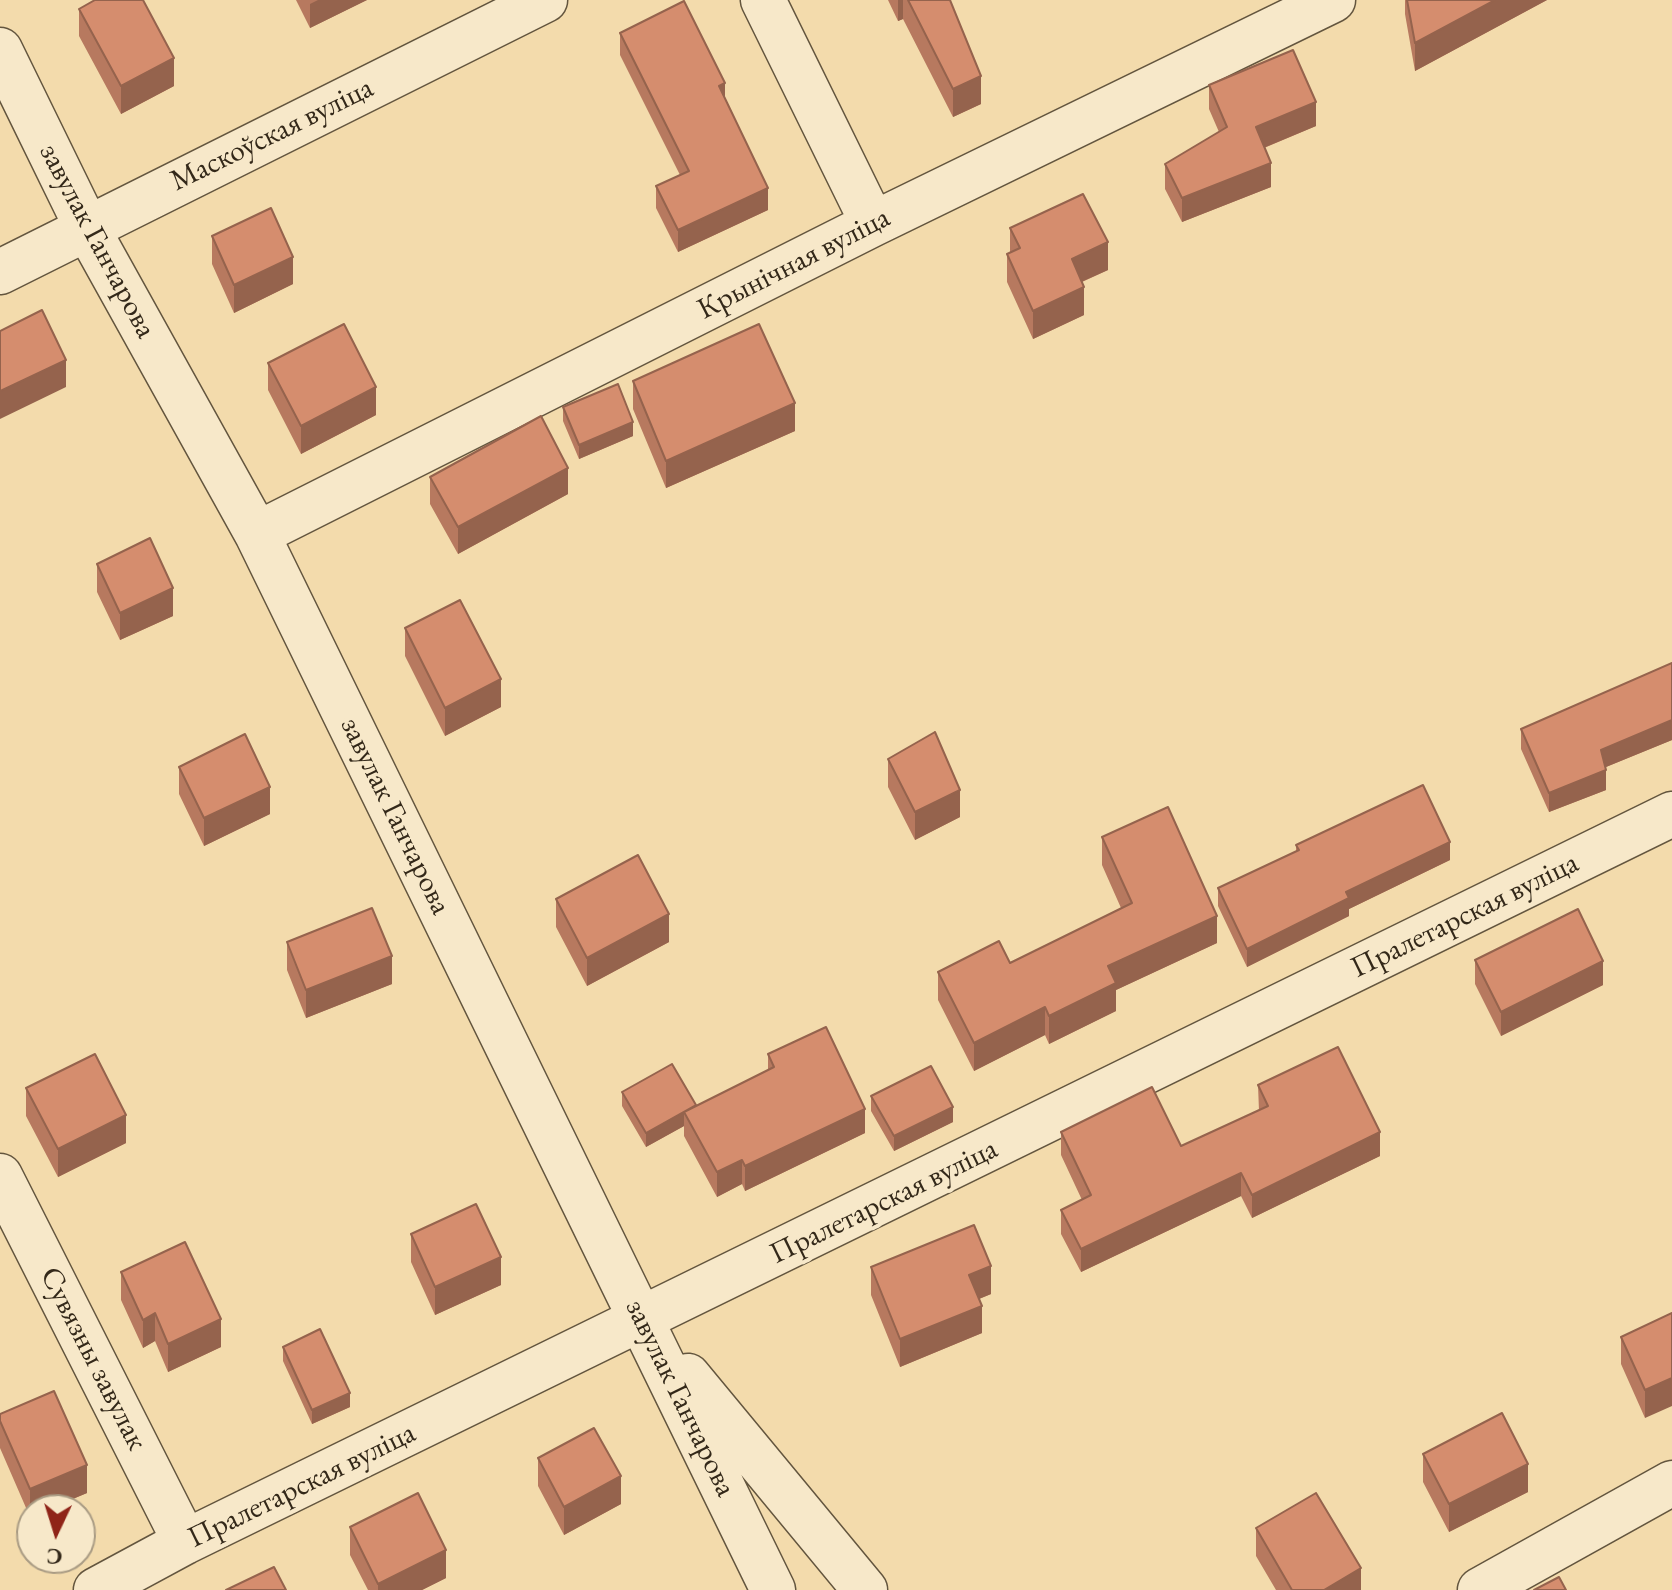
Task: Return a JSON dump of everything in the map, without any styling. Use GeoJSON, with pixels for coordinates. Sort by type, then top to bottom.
{"type":"FeatureCollection","features":[{"type":"Feature","properties":{"kind":"street","name":"Маскоўская вуліца"},"geometry":{"type":"LineString","coordinates":[[0,272],[86,226],[545,0]]}},
{"type":"Feature","properties":{"kind":"street"},"geometry":{"type":"LineString","coordinates":[[763,0],[873,224]]}},
{"type":"Feature","properties":{"kind":"street","name":"Крынічная вуліца"},"geometry":{"type":"LineString","coordinates":[[257,534],[873,224],[1333,0]]}},
{"type":"Feature","properties":{"kind":"street","name":"завулак Ганчарова"},"geometry":{"type":"LineString","coordinates":[[0,50],[86,226],[257,534],[773,1590]]}},
{"type":"Feature","properties":{"kind":"street","name":"Пралетарская вуліца"},"geometry":{"type":"LineString","coordinates":[[96,1590],[185,1542],[643,1321],[1672,814]]}},
{"type":"Feature","properties":{"kind":"street","name":"Сувязны завулак"},"geometry":{"type":"LineString","coordinates":[[0,1176],[185,1542]]}},
{"type":"Feature","properties":{"kind":"street"},"geometry":{"type":"LineString","coordinates":[[643,1321],[865,1590]]}},
{"type":"Feature","properties":{"kind":"street"},"geometry":{"type":"LineString","coordinates":[[1480,1590],[1672,1483]]}},
{"type":"Feature","properties":{"kind":"building"},"geometry":{"type":"Polygon","coordinates":[[[95,0],[143,0],[174,58],[121,86],[79,9],[95,0]]]}},
{"type":"Feature","properties":{"kind":"building"},"geometry":{"type":"Polygon","coordinates":[[[908,0],[950,0],[981,76],[953,89],[908,0]]]}},
{"type":"Feature","properties":{"kind":"building"},"geometry":{"type":"Polygon","coordinates":[[[1407,0],[1495,0],[1415,43],[1407,0]]]}},
{"type":"Feature","properties":{"kind":"building"},"geometry":{"type":"Polygon","coordinates":[[[684,1],[725,83],[719,86],[768,188],[678,230],[656,186],[689,171],[620,33],[684,1]]]}},
{"type":"Feature","properties":{"kind":"building"},"geometry":{"type":"Polygon","coordinates":[[[1293,50],[1316,102],[1256,127],[1271,163],[1182,198],[1165,164],[1227,127],[1209,85],[1293,50]]]}},
{"type":"Feature","properties":{"kind":"building"},"geometry":{"type":"Polygon","coordinates":[[[1083,194],[1108,242],[1072,259],[1084,287],[1033,311],[1007,254],[1020,248],[1010,228],[1083,194]]]}},
{"type":"Feature","properties":{"kind":"building"},"geometry":{"type":"Polygon","coordinates":[[[271,208],[293,257],[234,285],[212,236],[271,208]]]}},
{"type":"Feature","properties":{"kind":"building"},"geometry":{"type":"Polygon","coordinates":[[[42,310],[66,360],[0,391],[0,331],[42,310]]]}},
{"type":"Feature","properties":{"kind":"building"},"geometry":{"type":"Polygon","coordinates":[[[344,324],[376,387],[301,426],[268,363],[344,324]]]}},
{"type":"Feature","properties":{"kind":"building"},"geometry":{"type":"Polygon","coordinates":[[[759,324],[795,403],[666,461],[633,381],[759,324]]]}},
{"type":"Feature","properties":{"kind":"building"},"geometry":{"type":"Polygon","coordinates":[[[618,384],[633,422],[579,445],[563,407],[618,384]]]}},
{"type":"Feature","properties":{"kind":"building"},"geometry":{"type":"Polygon","coordinates":[[[541,416],[568,468],[458,527],[430,477],[541,416]]]}},
{"type":"Feature","properties":{"kind":"building"},"geometry":{"type":"Polygon","coordinates":[[[150,538],[173,588],[120,613],[97,564],[150,538]]]}},
{"type":"Feature","properties":{"kind":"building"},"geometry":{"type":"Polygon","coordinates":[[[460,600],[501,679],[445,708],[405,628],[460,600]]]}},
{"type":"Feature","properties":{"kind":"building"},"geometry":{"type":"Polygon","coordinates":[[[1672,663],[1672,720],[1601,750],[1606,770],[1549,793],[1521,729],[1672,663]]]}},
{"type":"Feature","properties":{"kind":"building"},"geometry":{"type":"Polygon","coordinates":[[[935,732],[960,790],[915,812],[888,759],[935,732]]]}},
{"type":"Feature","properties":{"kind":"building"},"geometry":{"type":"Polygon","coordinates":[[[245,734],[270,787],[204,818],[179,767],[245,734]]]}},
{"type":"Feature","properties":{"kind":"building"},"geometry":{"type":"Polygon","coordinates":[[[1423,785],[1450,842],[1346,892],[1349,898],[1247,949],[1218,888],[1299,850],[1296,845],[1423,785]]]}},
{"type":"Feature","properties":{"kind":"building"},"geometry":{"type":"Polygon","coordinates":[[[1168,807],[1217,916],[1108,966],[1116,983],[1049,1016],[1045,1007],[974,1043],[938,972],[999,941],[1010,963],[1132,903],[1102,837],[1168,807]]]}},
{"type":"Feature","properties":{"kind":"building"},"geometry":{"type":"Polygon","coordinates":[[[638,855],[669,914],[587,958],[556,899],[638,855]]]}},
{"type":"Feature","properties":{"kind":"building"},"geometry":{"type":"Polygon","coordinates":[[[372,908],[392,956],[306,990],[287,942],[372,908]]]}},
{"type":"Feature","properties":{"kind":"building"},"geometry":{"type":"Polygon","coordinates":[[[1578,909],[1603,961],[1501,1012],[1475,960],[1578,909]]]}},
{"type":"Feature","properties":{"kind":"building"},"geometry":{"type":"Polygon","coordinates":[[[826,1027],[865,1109],[745,1166],[742,1160],[717,1172],[684,1112],[774,1067],[768,1054],[826,1027]]]}},
{"type":"Feature","properties":{"kind":"building"},"geometry":{"type":"Polygon","coordinates":[[[1338,1047],[1380,1132],[1252,1195],[1241,1173],[1081,1249],[1061,1210],[1091,1195],[1061,1132],[1152,1087],[1181,1146],[1268,1106],[1258,1085],[1338,1047]]]}},
{"type":"Feature","properties":{"kind":"building"},"geometry":{"type":"Polygon","coordinates":[[[95,1054],[126,1115],[58,1149],[26,1088],[95,1054]]]}},
{"type":"Feature","properties":{"kind":"building"},"geometry":{"type":"Polygon","coordinates":[[[672,1064],[696,1105],[646,1133],[622,1092],[672,1064]]]}},
{"type":"Feature","properties":{"kind":"building"},"geometry":{"type":"Polygon","coordinates":[[[931,1066],[953,1107],[894,1136],[871,1096],[931,1066]]]}},
{"type":"Feature","properties":{"kind":"building"},"geometry":{"type":"Polygon","coordinates":[[[476,1204],[501,1257],[435,1287],[411,1234],[476,1204]]]}},
{"type":"Feature","properties":{"kind":"building"},"geometry":{"type":"Polygon","coordinates":[[[974,1225],[991,1266],[969,1275],[982,1306],[900,1339],[871,1267],[974,1225]]]}},
{"type":"Feature","properties":{"kind":"building"},"geometry":{"type":"Polygon","coordinates":[[[185,1242],[221,1319],[168,1344],[155,1313],[143,1320],[121,1272],[185,1242]]]}},
{"type":"Feature","properties":{"kind":"building"},"geometry":{"type":"Polygon","coordinates":[[[1672,1313],[1672,1378],[1645,1390],[1621,1337],[1672,1313]]]}},
{"type":"Feature","properties":{"kind":"building"},"geometry":{"type":"Polygon","coordinates":[[[320,1329],[350,1393],[312,1410],[283,1347],[320,1329]]]}},
{"type":"Feature","properties":{"kind":"building"},"geometry":{"type":"Polygon","coordinates":[[[54,1391],[87,1465],[30,1489],[0,1421],[0,1414],[54,1391]]]}},
{"type":"Feature","properties":{"kind":"building"},"geometry":{"type":"Polygon","coordinates":[[[1502,1413],[1528,1464],[1449,1504],[1423,1454],[1502,1413]]]}},
{"type":"Feature","properties":{"kind":"building"},"geometry":{"type":"Polygon","coordinates":[[[594,1428],[621,1476],[564,1507],[538,1458],[594,1428]]]}},
{"type":"Feature","properties":{"kind":"building"},"geometry":{"type":"Polygon","coordinates":[[[418,1493],[446,1550],[378,1584],[350,1527],[418,1493]]]}},
{"type":"Feature","properties":{"kind":"building"},"geometry":{"type":"Polygon","coordinates":[[[1316,1493],[1361,1568],[1324,1590],[1292,1590],[1256,1528],[1316,1493]]]}},
{"type":"Feature","properties":{"kind":"building"},"geometry":{"type":"Polygon","coordinates":[[[274,1567],[286,1590],[226,1590],[274,1567]]]}},
{"type":"Feature","properties":{"kind":"building"},"geometry":{"type":"Polygon","coordinates":[[[1559,1577],[1566,1590],[1534,1590],[1559,1577]]]}}]}
